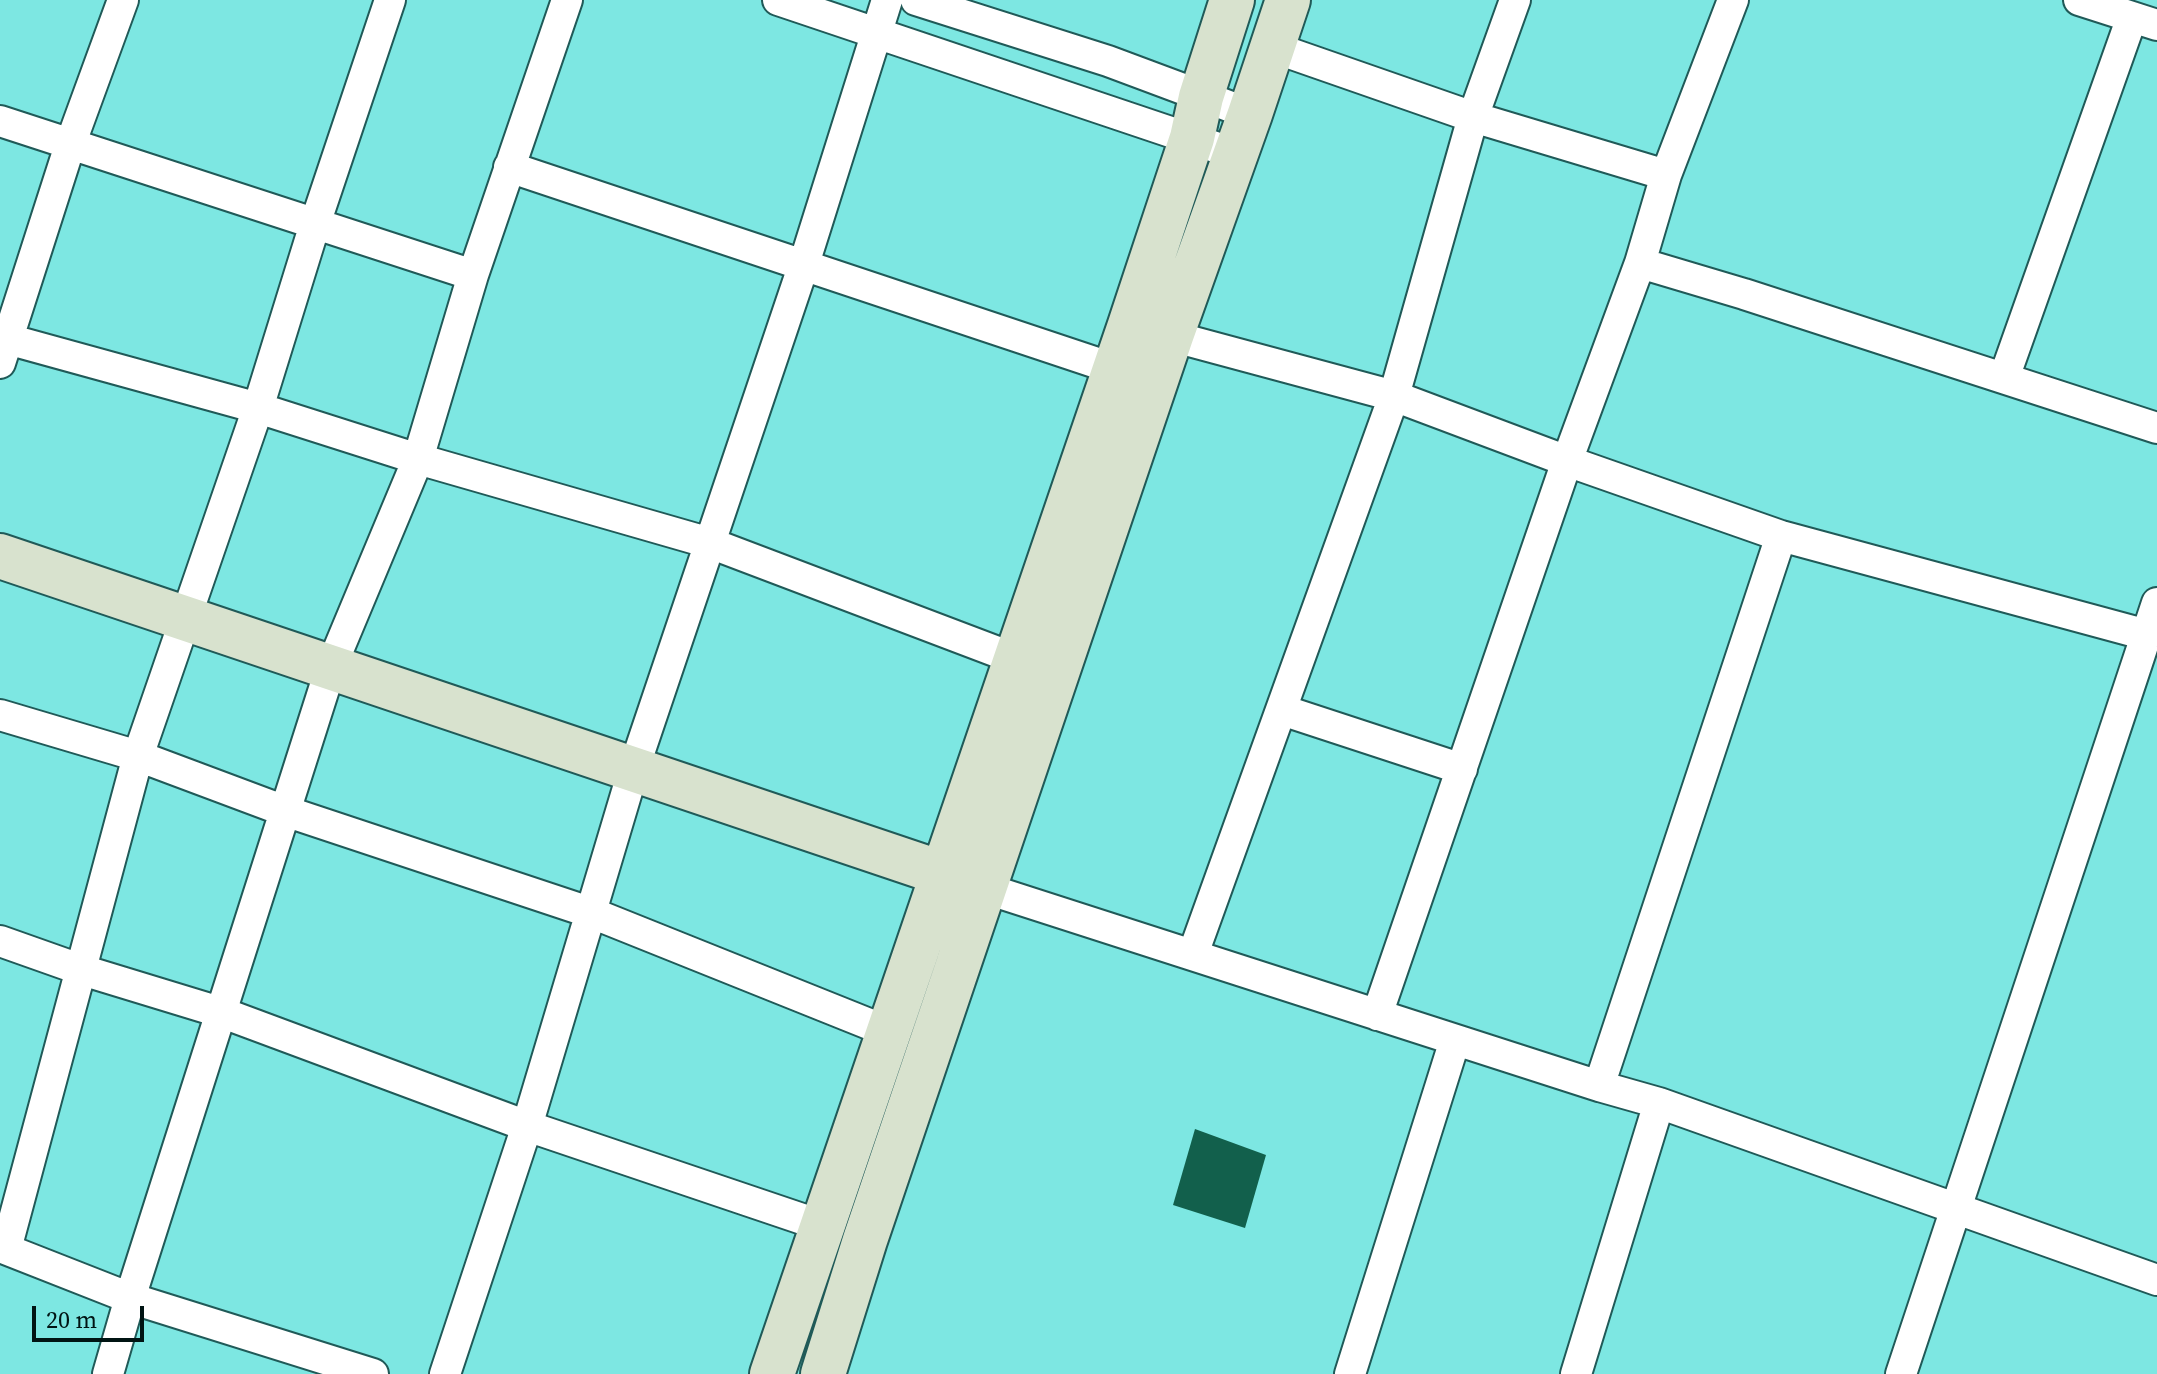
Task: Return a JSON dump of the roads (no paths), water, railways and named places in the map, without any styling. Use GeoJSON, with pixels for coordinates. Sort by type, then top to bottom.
{"type":"FeatureCollection","features":[{"type":"Feature","properties":{"kind":"street"},"geometry":{"type":"LineString","coordinates":[[123,0],[2,346],[258,408],[418,459],[710,543],[1016,659]]}},
{"type":"Feature","properties":{"kind":"street"},"geometry":{"type":"LineString","coordinates":[[373,1374],[130,1298],[3,1248],[82,970],[138,756],[258,408],[315,224],[390,0]]}},
{"type":"Feature","properties":{"kind":"street"},"geometry":{"type":"LineString","coordinates":[[108,1374],[331,667],[418,459],[473,275],[567,0]]}},
{"type":"Feature","properties":{"kind":"street"},"geometry":{"type":"LineString","coordinates":[[778,0],[878,31],[1197,117],[1243,134]]}},
{"type":"Feature","properties":{"kind":"street"},"geometry":{"type":"LineString","coordinates":[[445,1374],[527,1126],[634,768],[804,264],[887,0]]}},
{"type":"Feature","properties":{"kind":"street"},"geometry":{"type":"LineString","coordinates":[[916,0],[1108,61],[1197,117],[1243,134]]}},
{"type":"Feature","properties":{"kind":"street"},"geometry":{"type":"LineString","coordinates":[[772,1374],[1115,369],[1232,0]]}},
{"type":"Feature","properties":{"kind":"street"},"geometry":{"type":"LineString","coordinates":[[823,1374],[984,888],[1288,0]]}},
{"type":"Feature","properties":{"kind":"street"},"geometry":{"type":"LineString","coordinates":[[1193,954],[1394,396],[1473,117],[1515,0]]}},
{"type":"Feature","properties":{"kind":"street"},"geometry":{"type":"LineString","coordinates":[[1377,1015],[1567,461],[1640,263],[1666,175],[1733,0]]}},
{"type":"Feature","properties":{"kind":"street"},"geometry":{"type":"LineString","coordinates":[[2004,378],[2144,21],[2079,0]]}},
{"type":"Feature","properties":{"kind":"street"},"geometry":{"type":"LineString","coordinates":[[1272,47],[1473,117],[1666,175]]}},
{"type":"Feature","properties":{"kind":"street"},"geometry":{"type":"LineString","coordinates":[[0,121],[473,275]]}},
{"type":"Feature","properties":{"kind":"street"},"geometry":{"type":"LineString","coordinates":[[509,167],[1115,369]]}},
{"type":"Feature","properties":{"kind":"street"},"geometry":{"type":"LineString","coordinates":[[1640,263],[2157,428]]}},
{"type":"Feature","properties":{"kind":"street"},"geometry":{"type":"LineString","coordinates":[[1171,336],[1394,396],[1781,536],[2153,621],[1901,1374]]}},
{"type":"Feature","properties":{"kind":"street"},"geometry":{"type":"LineString","coordinates":[[1073,494],[1114,510]]}},
{"type":"Feature","properties":{"kind":"street"},"geometry":{"type":"LineString","coordinates":[[1599,1086],[1781,536]]}},
{"type":"Feature","properties":{"kind":"street"},"geometry":{"type":"LineString","coordinates":[[0,556],[984,888],[1659,1103],[2157,1280]]}},
{"type":"Feature","properties":{"kind":"street"},"geometry":{"type":"LineString","coordinates":[[1282,710],[1462,769]]}},
{"type":"Feature","properties":{"kind":"street"},"geometry":{"type":"LineString","coordinates":[[0,715],[138,756],[285,811],[592,913],[889,1032]]}},
{"type":"Feature","properties":{"kind":"street"},"geometry":{"type":"LineString","coordinates":[[0,941],[82,970],[223,1013],[527,1126],[823,1226]]}},
{"type":"Feature","properties":{"kind":"street"},"geometry":{"type":"LineString","coordinates":[[1350,1374],[1455,1040]]}},
{"type":"Feature","properties":{"kind":"street"},"geometry":{"type":"LineString","coordinates":[[1576,1374],[1659,1103]]}}]}
